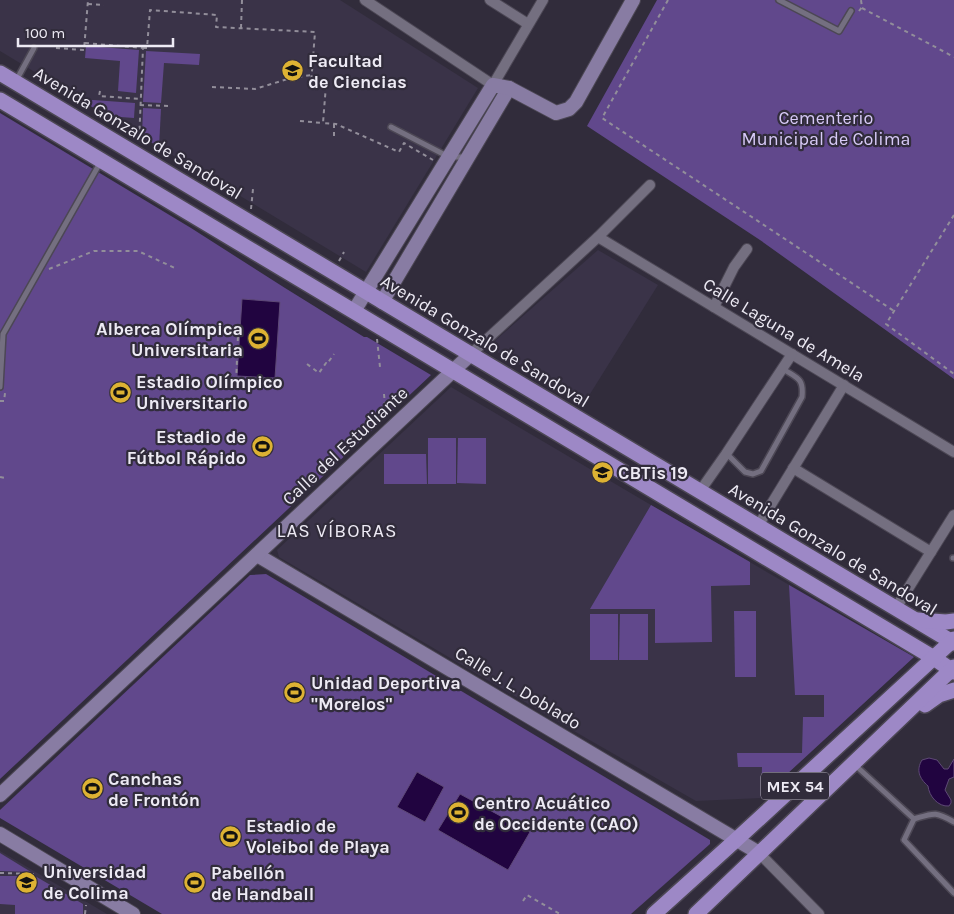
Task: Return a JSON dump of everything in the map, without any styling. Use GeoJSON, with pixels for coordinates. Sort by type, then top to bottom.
{"type":"FeatureCollection","features":[{"type":"Feature","properties":{"kind":"main road","name":"Avenida Gonzalo de Sandoval"},"geometry":{"type":"LineString","coordinates":[[0,73],[953,641]]}},
{"type":"Feature","properties":{"kind":"main road"},"geometry":{"type":"LineString","coordinates":[[0,100],[953,670]]}},
{"type":"Feature","properties":{"kind":"main road"},"geometry":{"type":"LineString","coordinates":[[612,465],[625,446]]}},
{"type":"Feature","properties":{"kind":"main road"},"geometry":{"type":"LineString","coordinates":[[765,556],[776,537]]}},
{"type":"Feature","properties":{"kind":"main road"},"geometry":{"type":"LineString","coordinates":[[916,620],[954,621]]}},
{"type":"Feature","properties":{"kind":"main road","name":"MEX 54"},"geometry":{"type":"LineString","coordinates":[[654,914],[667,898],[737,839],[953,641]]}},
{"type":"Feature","properties":{"kind":"main road","name":"MEX 54"},"geometry":{"type":"LineString","coordinates":[[696,914],[953,670]]}},
{"type":"Feature","properties":{"kind":"main road"},"geometry":{"type":"LineString","coordinates":[[887,731],[939,695],[954,690]]}},
{"type":"Feature","properties":{"kind":"street"},"geometry":{"type":"LineString","coordinates":[[365,0],[493,85],[509,88],[556,112],[569,109],[576,102],[633,0]]}},
{"type":"Feature","properties":{"kind":"street"},"geometry":{"type":"LineString","coordinates":[[490,0],[528,24]]}},
{"type":"Feature","properties":{"kind":"street"},"geometry":{"type":"LineString","coordinates":[[354,311],[493,85],[542,0]]}},
{"type":"Feature","properties":{"kind":"street"},"geometry":{"type":"LineString","coordinates":[[382,302],[509,88]]}},
{"type":"Feature","properties":{"kind":"street","name":"Calle del Estudiante"},"geometry":{"type":"LineString","coordinates":[[0,795],[598,237],[650,185]]}},
{"type":"Feature","properties":{"kind":"street","name":"Calle Laguna de Amela"},"geometry":{"type":"LineString","coordinates":[[598,237],[954,452]]}},
{"type":"Feature","properties":{"kind":"street"},"geometry":{"type":"LineString","coordinates":[[714,307],[734,268],[747,249]]}},
{"type":"Feature","properties":{"kind":"street"},"geometry":{"type":"LineString","coordinates":[[700,491],[792,354]]}},
{"type":"Feature","properties":{"kind":"street"},"geometry":{"type":"LineString","coordinates":[[758,526],[844,385]]}},
{"type":"Feature","properties":{"kind":"street"},"geometry":{"type":"LineString","coordinates":[[793,468],[931,552]]}},
{"type":"Feature","properties":{"kind":"street"},"geometry":{"type":"LineString","coordinates":[[896,608],[954,515]]}},
{"type":"Feature","properties":{"kind":"street","name":"Calle J. L. Doblado"},"geometry":{"type":"LineString","coordinates":[[257,555],[759,853]]}},
{"type":"Feature","properties":{"kind":"street"},"geometry":{"type":"LineString","coordinates":[[0,834],[133,914]]}},
{"type":"Feature","properties":{"kind":"street"},"geometry":{"type":"LineString","coordinates":[[759,853],[818,914]]}},
{"type":"Feature","properties":{"kind":"lane"},"geometry":{"type":"LineString","coordinates":[[779,0],[839,31],[851,11]]}},
{"type":"Feature","properties":{"kind":"lane"},"geometry":{"type":"LineString","coordinates":[[15,82],[34,48]]}},
{"type":"Feature","properties":{"kind":"lane"},"geometry":{"type":"LineString","coordinates":[[391,127],[446,161],[468,157]]}},
{"type":"Feature","properties":{"kind":"lane"},"geometry":{"type":"LineString","coordinates":[[0,387],[3,334],[101,160]]}},
{"type":"Feature","properties":{"kind":"lane"},"geometry":{"type":"LineString","coordinates":[[726,454],[745,472],[753,474],[761,470],[802,397],[803,387],[800,380],[782,369]]}},
{"type":"Feature","properties":{"kind":"lane"},"geometry":{"type":"LineString","coordinates":[[854,764],[914,819]]}},
{"type":"Feature","properties":{"kind":"lane"},"geometry":{"type":"LineString","coordinates":[[954,822],[944,816],[933,813],[914,819],[904,840],[954,893]]}},
{"type":"Feature","properties":{"kind":"path"},"geometry":{"type":"LineString","coordinates":[[56,48],[84,50],[88,0]]}},
{"type":"Feature","properties":{"kind":"path"},"geometry":{"type":"LineString","coordinates":[[241,28],[242,0]]}},
{"type":"Feature","properties":{"kind":"path"},"geometry":{"type":"LineString","coordinates":[[668,0],[602,118],[894,311]]}},
{"type":"Feature","properties":{"kind":"path"},"geometry":{"type":"LineString","coordinates":[[88,4],[104,5]]}},
{"type":"Feature","properties":{"kind":"path"},"geometry":{"type":"LineString","coordinates":[[862,8],[954,57]]}},
{"type":"Feature","properties":{"kind":"path"},"geometry":{"type":"LineString","coordinates":[[85,43],[147,48],[150,10],[217,15],[216,27],[314,32],[311,84],[326,85],[323,123]]}},
{"type":"Feature","properties":{"kind":"path"},"geometry":{"type":"LineString","coordinates":[[138,155],[143,48]]}},
{"type":"Feature","properties":{"kind":"path"},"geometry":{"type":"LineString","coordinates":[[212,87],[255,89],[291,78],[312,75]]}},
{"type":"Feature","properties":{"kind":"path"},"geometry":{"type":"LineString","coordinates":[[290,84],[291,78]]}},
{"type":"Feature","properties":{"kind":"path"},"geometry":{"type":"LineString","coordinates":[[100,90],[99,96],[141,99]]}},
{"type":"Feature","properties":{"kind":"path"},"geometry":{"type":"LineString","coordinates":[[140,105],[168,106]]}},
{"type":"Feature","properties":{"kind":"path"},"geometry":{"type":"LineString","coordinates":[[300,121],[334,124],[399,152],[404,144],[446,161]]}},
{"type":"Feature","properties":{"kind":"path"},"geometry":{"type":"LineString","coordinates":[[334,124],[334,136]]}},
{"type":"Feature","properties":{"kind":"path"},"geometry":{"type":"LineString","coordinates":[[250,222],[253,189]]}},
{"type":"Feature","properties":{"kind":"path"},"geometry":{"type":"LineString","coordinates":[[954,215],[886,324],[954,374]]}},
{"type":"Feature","properties":{"kind":"path"},"geometry":{"type":"LineString","coordinates":[[46,276],[50,268],[94,251],[138,251],[177,269]]}},
{"type":"Feature","properties":{"kind":"path"},"geometry":{"type":"LineString","coordinates":[[232,328],[231,335],[238,336],[236,383]]}},
{"type":"Feature","properties":{"kind":"path"},"geometry":{"type":"LineString","coordinates":[[377,338],[380,367]]}},
{"type":"Feature","properties":{"kind":"path"},"geometry":{"type":"LineString","coordinates":[[307,364],[319,373],[334,354]]}},
{"type":"Feature","properties":{"kind":"path"},"geometry":{"type":"LineString","coordinates":[[0,401],[4,401],[5,392]]}},
{"type":"Feature","properties":{"kind":"path"},"geometry":{"type":"LineString","coordinates":[[384,394],[387,421]]}},
{"type":"Feature","properties":{"kind":"path"},"geometry":{"type":"LineString","coordinates":[[0,477],[6,478]]}},
{"type":"Feature","properties":{"kind":"path"},"geometry":{"type":"LineString","coordinates":[[0,873],[34,874]]}},
{"type":"Feature","properties":{"kind":"path"},"geometry":{"type":"LineString","coordinates":[[522,901],[527,894],[560,914]]}},
{"type":"Feature","properties":{"kind":"path"},"geometry":{"type":"LineString","coordinates":[[85,914],[86,905]]}},
{"type":"Feature","properties":{"kind":"shaded area"},"geometry":{"type":"Polygon","coordinates":[[[0,0],[340,0],[478,88],[366,272],[0,51],[0,0]]]}},
{"type":"Feature","properties":{"kind":"shaded area"},"geometry":{"type":"Polygon","coordinates":[[[598,250],[658,285],[585,402],[488,347],[598,250]]]}},
{"type":"Feature","properties":{"kind":"shaded area","name":"Alberca Olímpica Universitaria"},"geometry":{"type":"Polygon","coordinates":[[[242,299],[280,302],[275,378],[237,376],[242,299]]]}},
{"type":"Feature","properties":{"kind":"shaded area"},"geometry":{"type":"Polygon","coordinates":[[[451,387],[914,657],[761,798],[696,801],[279,557],[277,550],[451,387]]]}},
{"type":"Feature","properties":{"kind":"shaded area"},"geometry":{"type":"Polygon","coordinates":[[[929,758],[937,760],[944,769],[948,769],[954,759],[954,777],[949,779],[945,790],[951,800],[949,806],[938,803],[922,780],[919,771],[920,764],[922,760],[929,758]]]}},
{"type":"Feature","properties":{"kind":"shaded area"},"geometry":{"type":"Polygon","coordinates":[[[417,772],[444,787],[425,822],[397,807],[417,772]]]}},
{"type":"Feature","properties":{"kind":"shaded area"},"geometry":{"type":"Polygon","coordinates":[[[460,794],[530,832],[508,870],[438,830],[460,794]]]}},
{"type":"Feature","properties":{"kind":"shaded area","name":"Universidad de Colima"},"geometry":{"type":"Polygon","coordinates":[[[0,851],[107,914],[0,914],[0,851]]]}},
{"type":"Feature","properties":{"kind":"green space","name":"Cementerio Municipal de Colima"},"geometry":{"type":"Polygon","coordinates":[[[657,0],[954,0],[954,379],[760,240],[587,126],[657,0]]]}},
{"type":"Feature","properties":{"kind":"green space"},"geometry":{"type":"Polygon","coordinates":[[[86,46],[139,50],[136,93],[118,91],[120,61],[85,58],[86,46]]]}},
{"type":"Feature","properties":{"kind":"green space"},"geometry":{"type":"Polygon","coordinates":[[[146,51],[200,54],[199,65],[164,63],[161,103],[143,102],[146,51]]]}},
{"type":"Feature","properties":{"kind":"green space"},"geometry":{"type":"Polygon","coordinates":[[[79,99],[135,103],[134,118],[107,116],[79,99]]]}},
{"type":"Feature","properties":{"kind":"green space"},"geometry":{"type":"Polygon","coordinates":[[[143,108],[161,109],[159,147],[142,137],[143,108]]]}},
{"type":"Feature","properties":{"kind":"green space"},"geometry":{"type":"Polygon","coordinates":[[[0,113],[191,228],[364,337],[431,375],[0,779],[0,113]]]}},
{"type":"Feature","properties":{"kind":"green space"},"geometry":{"type":"Polygon","coordinates":[[[428,438],[456,438],[456,484],[428,484],[428,438]]]}},
{"type":"Feature","properties":{"kind":"green space"},"geometry":{"type":"Polygon","coordinates":[[[458,438],[486,438],[486,484],[457,483],[458,438]]]}},
{"type":"Feature","properties":{"kind":"green space"},"geometry":{"type":"Polygon","coordinates":[[[384,454],[426,454],[427,484],[384,484],[384,454]]]}},
{"type":"Feature","properties":{"kind":"green space"},"geometry":{"type":"Polygon","coordinates":[[[651,505],[750,562],[750,585],[711,586],[712,642],[655,643],[655,609],[590,609],[651,505]]]}},
{"type":"Feature","properties":{"kind":"green space","name":"Unidad Deportiva \"Morelos\""},"geometry":{"type":"Polygon","coordinates":[[[266,574],[710,840],[710,844],[631,914],[162,914],[0,818],[0,810],[250,575],[266,574]]]}},
{"type":"Feature","properties":{"kind":"green space"},"geometry":{"type":"Polygon","coordinates":[[[789,585],[914,657],[761,798],[762,767],[738,767],[737,753],[802,753],[803,717],[824,717],[824,695],[795,695],[789,585]]]}},
{"type":"Feature","properties":{"kind":"green space"},"geometry":{"type":"Polygon","coordinates":[[[734,611],[756,611],[756,677],[735,677],[734,611]]]}},
{"type":"Feature","properties":{"kind":"green space"},"geometry":{"type":"Polygon","coordinates":[[[590,614],[618,614],[618,660],[590,660],[590,614]]]}},
{"type":"Feature","properties":{"kind":"green space"},"geometry":{"type":"Polygon","coordinates":[[[620,614],[648,614],[648,660],[619,660],[620,614]]]}},
{"type":"Feature","properties":{"kind":"green space"},"geometry":{"type":"Polygon","coordinates":[[[0,853],[31,872],[0,871],[0,853]]]}},
{"type":"Feature","properties":{"kind":"green space","name":"Universidad de Colima"},"geometry":{"type":"Polygon","coordinates":[[[0,876],[35,876],[83,904],[83,914],[15,914],[15,905],[0,904],[0,876]]]}},
{"type":"Feature","properties":{"kind":"place","name":"Facultad de Ciencias"},"geometry":{"type":"Point","coordinates":[292,71]}},
{"type":"Feature","properties":{"kind":"place","name":"Alberca Olímpica Universitaria"},"geometry":{"type":"Point","coordinates":[259,339]}},
{"type":"Feature","properties":{"kind":"place","name":"Estadio Olímpico Universitario"},"geometry":{"type":"Point","coordinates":[120,392]}},
{"type":"Feature","properties":{"kind":"place","name":"Estadio de Fútbol Rápido"},"geometry":{"type":"Point","coordinates":[262,447]}},
{"type":"Feature","properties":{"kind":"place","name":"CBTis 19"},"geometry":{"type":"Point","coordinates":[602,473]}},
{"type":"Feature","properties":{"kind":"place","name":"Unidad Deportiva \"Morelos\""},"geometry":{"type":"Point","coordinates":[295,693]}},
{"type":"Feature","properties":{"kind":"place","name":"Canchas de Frontón"},"geometry":{"type":"Point","coordinates":[92,789]}},
{"type":"Feature","properties":{"kind":"place","name":"Centro Acuático de Occidente (CAO)"},"geometry":{"type":"Point","coordinates":[458,813]}},
{"type":"Feature","properties":{"kind":"place","name":"Estadio de Voleibol de Playa"},"geometry":{"type":"Point","coordinates":[230,836]}},
{"type":"Feature","properties":{"kind":"place","name":"Universidad de Colima"},"geometry":{"type":"Point","coordinates":[27,882]}},
{"type":"Feature","properties":{"kind":"place","name":"Pabellón de Handball"},"geometry":{"type":"Point","coordinates":[195,883]}},
{"type":"Feature","properties":{"kind":"district","name":"LAS VÍBORAS"},"geometry":{"type":"Point","coordinates":[337,531]}}]}
